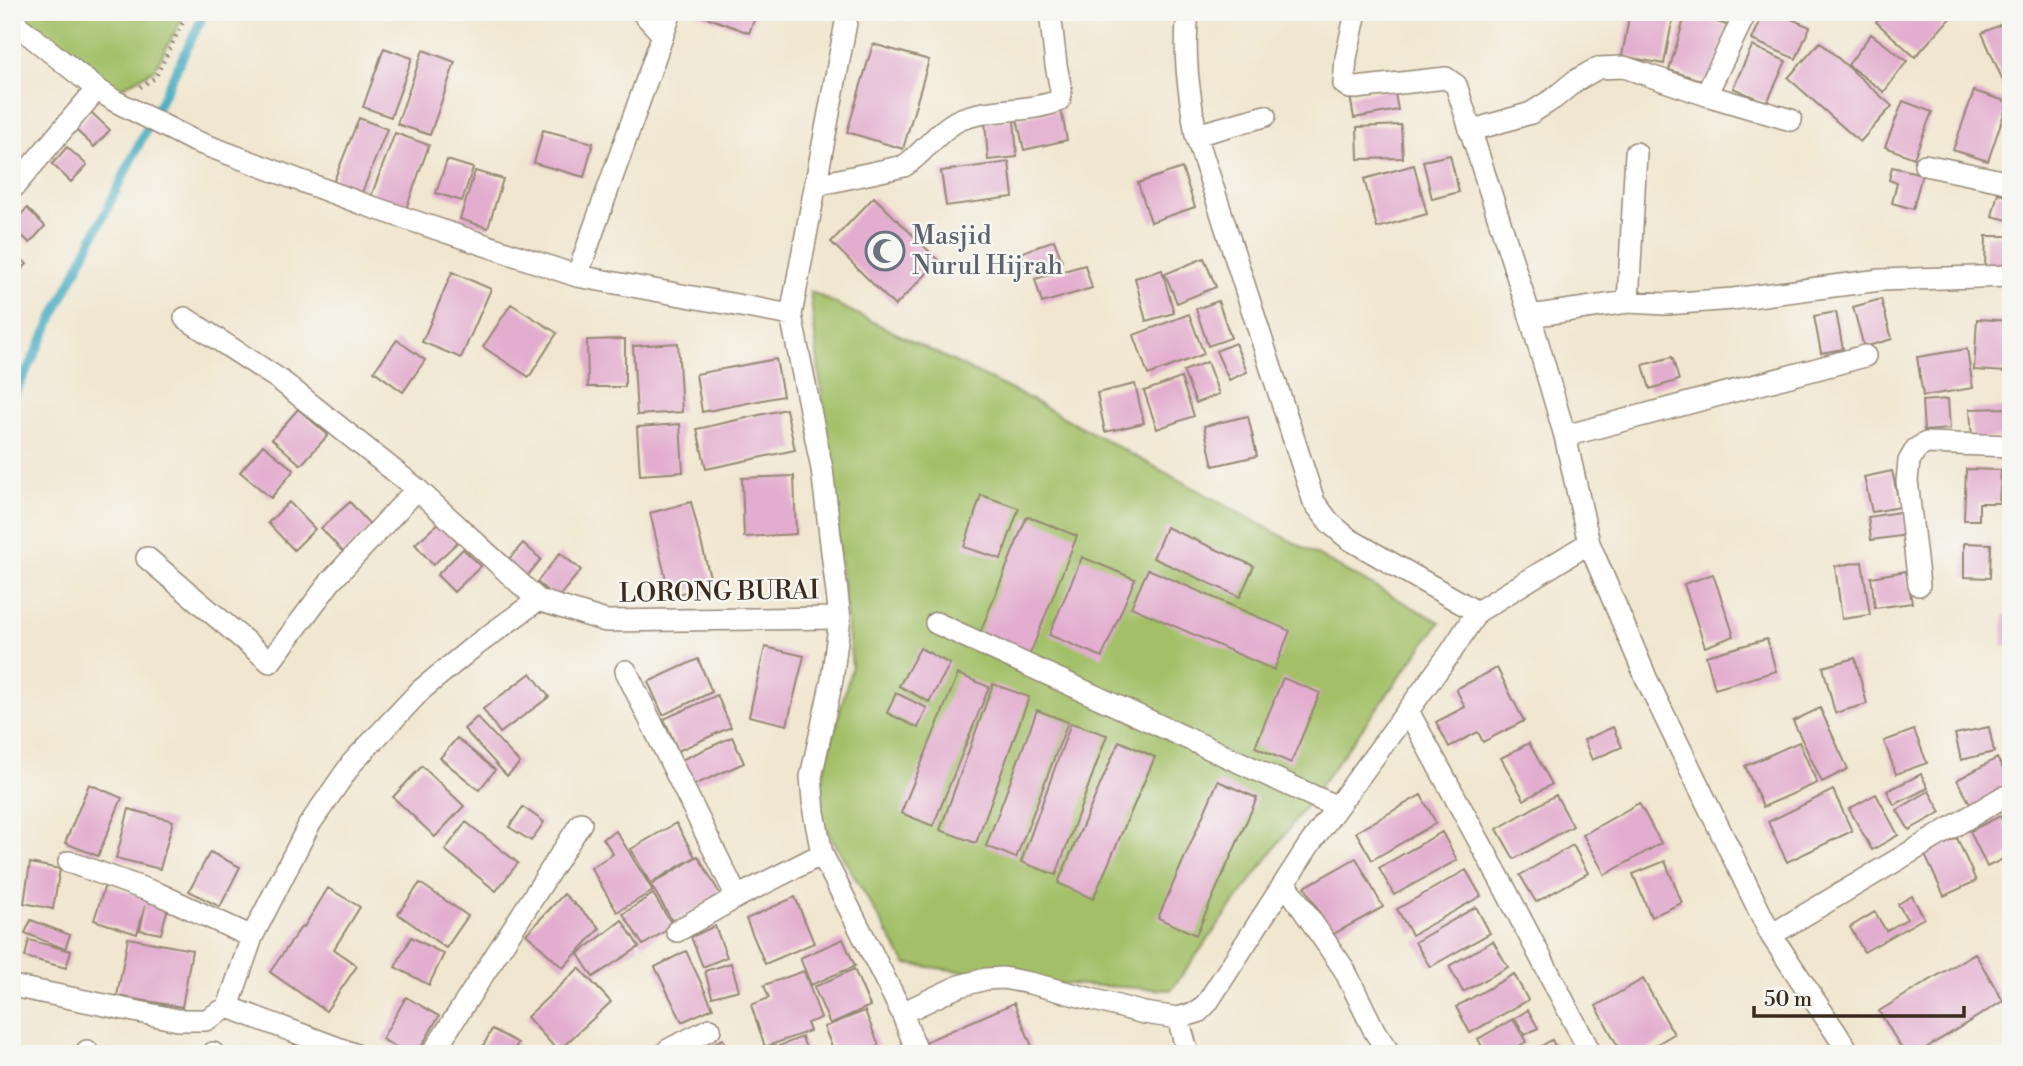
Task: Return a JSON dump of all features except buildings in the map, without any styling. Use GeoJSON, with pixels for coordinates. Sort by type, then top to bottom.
{"type":"FeatureCollection","features":[{"type":"Feature","properties":{"kind":"street"},"geometry":{"type":"LineString","coordinates":[[642,12],[663,34]]}},
{"type":"Feature","properties":{"kind":"street"},"geometry":{"type":"LineString","coordinates":[[577,276],[671,12]]}},
{"type":"Feature","properties":{"kind":"street"},"geometry":{"type":"LineString","coordinates":[[848,12],[790,315],[822,469],[840,618],[832,680],[811,777],[822,855],[902,1013],[918,1054]]}},
{"type":"Feature","properties":{"kind":"street"},"geometry":{"type":"LineString","coordinates":[[816,185],[904,166],[958,121],[1058,101],[1061,90],[1050,12]]}},
{"type":"Feature","properties":{"kind":"street"},"geometry":{"type":"LineString","coordinates":[[1188,12],[1185,40],[1186,77],[1196,135],[1314,502],[1329,523],[1349,539],[1477,611]]}},
{"type":"Feature","properties":{"kind":"street"},"geometry":{"type":"LineString","coordinates":[[1356,12],[1346,58],[1344,84],[1356,88],[1446,78],[1456,85],[1530,316],[1565,436],[1589,543],[1647,680],[1771,935],[1850,1054]]}},
{"type":"Feature","properties":{"kind":"street"},"geometry":{"type":"LineString","coordinates":[[1706,95],[1746,12]]}},
{"type":"Feature","properties":{"kind":"street"},"geometry":{"type":"LineString","coordinates":[[17,34],[124,106],[192,141],[577,276],[790,315]]}},
{"type":"Feature","properties":{"kind":"street"},"geometry":{"type":"LineString","coordinates":[[1470,131],[1531,113],[1598,68],[1625,67],[1791,121]]}},
{"type":"Feature","properties":{"kind":"street"},"geometry":{"type":"LineString","coordinates":[[12,189],[97,89]]}},
{"type":"Feature","properties":{"kind":"street"},"geometry":{"type":"LineString","coordinates":[[1196,135],[1265,116]]}},
{"type":"Feature","properties":{"kind":"street"},"geometry":{"type":"LineString","coordinates":[[1628,302],[1636,153]]}},
{"type":"Feature","properties":{"kind":"street"},"geometry":{"type":"LineString","coordinates":[[1925,165],[2011,183]]}},
{"type":"Feature","properties":{"kind":"street"},"geometry":{"type":"LineString","coordinates":[[1530,316],[1628,302],[1666,304],[1733,299],[1880,280],[2011,276]]}},
{"type":"Feature","properties":{"kind":"street"},"geometry":{"type":"LineString","coordinates":[[12,986],[178,1020],[206,1020],[228,1007],[252,937],[309,825],[352,762],[421,690],[472,648],[538,600],[416,489],[280,380],[185,318]]}},
{"type":"Feature","properties":{"kind":"street"},"geometry":{"type":"LineString","coordinates":[[1565,436],[1865,356]]}},
{"type":"Feature","properties":{"kind":"street"},"geometry":{"type":"LineString","coordinates":[[1919,585],[1907,481],[1909,461],[1916,449],[1926,443],[2011,446]]}},
{"type":"Feature","properties":{"kind":"street"},"geometry":{"type":"LineString","coordinates":[[147,558],[270,662],[331,581],[416,489]]}},
{"type":"Feature","properties":{"kind":"street"},"geometry":{"type":"LineString","coordinates":[[902,1013],[959,986],[1003,978],[1123,1008],[1178,1018],[1198,1012],[1207,1003],[1337,807],[1451,652],[1477,611],[1589,543]]}},
{"type":"Feature","properties":{"kind":"street","name":"LORONG BURAI"},"geometry":{"type":"LineString","coordinates":[[538,600],[607,621],[840,618]]}},
{"type":"Feature","properties":{"kind":"street"},"geometry":{"type":"LineString","coordinates":[[936,623],[1337,807]]}},
{"type":"Feature","properties":{"kind":"street"},"geometry":{"type":"LineString","coordinates":[[626,671],[737,897]]}},
{"type":"Feature","properties":{"kind":"street"},"geometry":{"type":"LineString","coordinates":[[1408,711],[1591,1054]]}},
{"type":"Feature","properties":{"kind":"street"},"geometry":{"type":"LineString","coordinates":[[1771,935],[2003,797]]}},
{"type":"Feature","properties":{"kind":"street"},"geometry":{"type":"LineString","coordinates":[[432,1054],[581,823]]}},
{"type":"Feature","properties":{"kind":"street"},"geometry":{"type":"LineString","coordinates":[[677,931],[737,897],[822,855]]}},
{"type":"Feature","properties":{"kind":"street"},"geometry":{"type":"LineString","coordinates":[[69,862],[159,894],[252,937]]}},
{"type":"Feature","properties":{"kind":"street"},"geometry":{"type":"LineString","coordinates":[[1285,883],[1344,969],[1375,1031],[1390,1054]]}},
{"type":"Feature","properties":{"kind":"street"},"geometry":{"type":"LineString","coordinates":[[228,1007],[354,1054]]}},
{"type":"Feature","properties":{"kind":"street"},"geometry":{"type":"LineString","coordinates":[[1178,1018],[1188,1054]]}},
{"type":"Feature","properties":{"kind":"street"},"geometry":{"type":"LineString","coordinates":[[665,1054],[710,1029]]}},
{"type":"Feature","properties":{"kind":"path"},"geometry":{"type":"LineString","coordinates":[[124,106],[155,78],[188,12]]}},
{"type":"Feature","properties":{"kind":"green space"},"geometry":{"type":"Polygon","coordinates":[[[12,12],[186,12],[154,70],[109,94],[12,12]]]}},
{"type":"Feature","properties":{"kind":"green space"},"geometry":{"type":"Polygon","coordinates":[[[810,291],[1030,399],[1440,622],[1171,990],[1052,983],[906,964],[814,808],[852,666],[810,291]]]}},
{"type":"Feature","properties":{"kind":"waterway"},"geometry":{"type":"LineString","coordinates":[[12,400],[205,12]]}},
{"type":"Feature","properties":{"kind":"place","name":"Masjid Nurul Hijrah"},"geometry":{"type":"Point","coordinates":[885,251]}}]}
